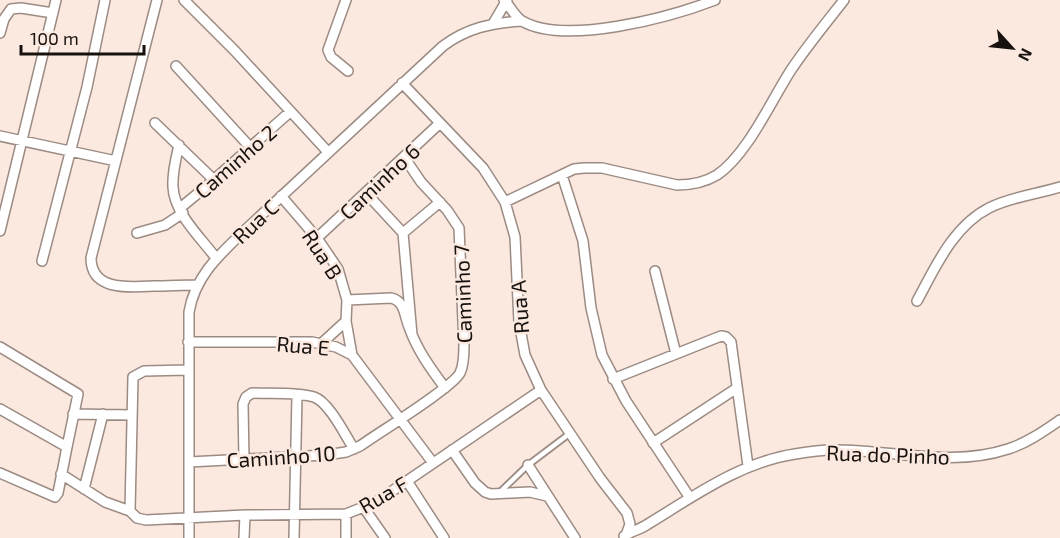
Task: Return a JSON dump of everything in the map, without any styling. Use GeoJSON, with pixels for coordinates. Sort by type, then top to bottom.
{"type":"FeatureCollection","features":[{"type":"Feature","properties":{"kind":"street"},"geometry":{"type":"LineString","coordinates":[[0,231],[56,0]]}},
{"type":"Feature","properties":{"kind":"street"},"geometry":{"type":"LineString","coordinates":[[42,261],[87,87],[105,0]]}},
{"type":"Feature","properties":{"kind":"street"},"geometry":{"type":"LineString","coordinates":[[157,0],[91,258],[93,271],[101,280],[121,288],[197,285]]}},
{"type":"Feature","properties":{"kind":"street"},"geometry":{"type":"LineString","coordinates":[[184,0],[234,50],[328,152]]}},
{"type":"Feature","properties":{"kind":"street"},"geometry":{"type":"LineString","coordinates":[[346,0],[328,50],[331,57],[348,71]]}},
{"type":"Feature","properties":{"kind":"street","name":"Rua C"},"geometry":{"type":"LineString","coordinates":[[189,538],[189,312],[197,285],[216,258],[402,83],[454,38],[494,22],[521,21],[555,30],[572,31],[642,23],[715,0]]}},
{"type":"Feature","properties":{"kind":"street"},"geometry":{"type":"LineString","coordinates":[[505,202],[574,170],[602,168],[677,185],[704,182],[718,174],[740,152],[792,69],[844,0]]}},
{"type":"Feature","properties":{"kind":"street"},"geometry":{"type":"LineString","coordinates":[[494,22],[506,1],[521,21]]}},
{"type":"Feature","properties":{"kind":"street"},"geometry":{"type":"LineString","coordinates":[[0,33],[4,19],[11,9],[21,8],[53,13]]}},
{"type":"Feature","properties":{"kind":"street"},"geometry":{"type":"LineString","coordinates":[[176,66],[250,147]]}},
{"type":"Feature","properties":{"kind":"street","name":"Rua A"},"geometry":{"type":"LineString","coordinates":[[402,83],[483,168],[505,202],[515,237],[522,342],[529,368],[570,433],[627,513],[630,524],[625,537]]}},
{"type":"Feature","properties":{"kind":"street","name":"Caminho 2"},"geometry":{"type":"LineString","coordinates":[[137,233],[165,225],[290,112]]}},
{"type":"Feature","properties":{"kind":"street"},"geometry":{"type":"LineString","coordinates":[[155,123],[215,181]]}},
{"type":"Feature","properties":{"kind":"street","name":"Caminho 6"},"geometry":{"type":"LineString","coordinates":[[317,238],[442,125]]}},
{"type":"Feature","properties":{"kind":"street"},"geometry":{"type":"LineString","coordinates":[[0,136],[116,161]]}},
{"type":"Feature","properties":{"kind":"street"},"geometry":{"type":"LineString","coordinates":[[179,145],[173,183],[174,194],[181,211],[216,258]]}},
{"type":"Feature","properties":{"kind":"street","name":"Caminho 7"},"geometry":{"type":"LineString","coordinates":[[399,419],[456,379],[462,369],[464,355],[460,232],[456,222],[421,182],[406,159]]}},
{"type":"Feature","properties":{"kind":"street"},"geometry":{"type":"LineString","coordinates":[[561,175],[583,241],[597,337],[613,379],[690,498]]}},
{"type":"Feature","properties":{"kind":"street"},"geometry":{"type":"LineString","coordinates":[[917,301],[952,240],[968,223],[987,208],[1060,187]]}},
{"type":"Feature","properties":{"kind":"street"},"geometry":{"type":"LineString","coordinates":[[366,193],[403,233],[412,335]]}},
{"type":"Feature","properties":{"kind":"street","name":"Rua B"},"geometry":{"type":"LineString","coordinates":[[280,196],[317,238],[338,269],[347,300],[346,321],[352,355]]}},
{"type":"Feature","properties":{"kind":"street"},"geometry":{"type":"LineString","coordinates":[[403,233],[440,202]]}},
{"type":"Feature","properties":{"kind":"street"},"geometry":{"type":"LineString","coordinates":[[655,272],[676,354]]}},
{"type":"Feature","properties":{"kind":"street"},"geometry":{"type":"LineString","coordinates":[[347,300],[391,297],[397,300],[404,307],[412,335],[424,358],[445,388]]}},
{"type":"Feature","properties":{"kind":"street"},"geometry":{"type":"LineString","coordinates":[[322,343],[346,321]]}},
{"type":"Feature","properties":{"kind":"street"},"geometry":{"type":"LineString","coordinates":[[613,379],[721,336],[726,337],[731,342],[748,466]]}},
{"type":"Feature","properties":{"kind":"street","name":"Rua E"},"geometry":{"type":"LineString","coordinates":[[188,342],[322,343],[352,355],[434,463]]}},
{"type":"Feature","properties":{"kind":"street"},"geometry":{"type":"LineString","coordinates":[[0,347],[76,393],[78,398],[58,494],[55,497],[0,473]]}},
{"type":"Feature","properties":{"kind":"street"},"geometry":{"type":"LineString","coordinates":[[130,511],[132,382],[136,374],[144,371],[188,370]]}},
{"type":"Feature","properties":{"kind":"street"},"geometry":{"type":"LineString","coordinates":[[653,443],[737,388]]}},
{"type":"Feature","properties":{"kind":"street","name":"Rua F"},"geometry":{"type":"LineString","coordinates":[[61,474],[105,502],[130,511],[137,518],[146,520],[244,515],[346,514],[364,508],[407,481],[541,390]]}},
{"type":"Feature","properties":{"kind":"street"},"geometry":{"type":"LineString","coordinates":[[244,460],[243,404],[246,397],[252,393],[314,397],[334,417],[354,448]]}},
{"type":"Feature","properties":{"kind":"street"},"geometry":{"type":"LineString","coordinates":[[294,538],[297,395]]}},
{"type":"Feature","properties":{"kind":"street"},"geometry":{"type":"LineString","coordinates":[[0,410],[67,447]]}},
{"type":"Feature","properties":{"kind":"street"},"geometry":{"type":"LineString","coordinates":[[73,414],[132,415]]}},
{"type":"Feature","properties":{"kind":"street"},"geometry":{"type":"LineString","coordinates":[[84,489],[103,414]]}},
{"type":"Feature","properties":{"kind":"street","name":"Caminho 10"},"geometry":{"type":"LineString","coordinates":[[189,462],[336,454],[354,448],[399,419]]}},
{"type":"Feature","properties":{"kind":"street","name":"Rua do Pinho"},"geometry":{"type":"LineString","coordinates":[[625,537],[748,466],[775,458],[830,450],[933,458],[979,455],[1011,448],[1060,420]]}},
{"type":"Feature","properties":{"kind":"street"},"geometry":{"type":"LineString","coordinates":[[452,450],[484,492],[498,494],[530,492],[547,496]]}},
{"type":"Feature","properties":{"kind":"street"},"geometry":{"type":"LineString","coordinates":[[528,465],[575,538]]}},
{"type":"Feature","properties":{"kind":"street"},"geometry":{"type":"LineString","coordinates":[[407,481],[444,538]]}},
{"type":"Feature","properties":{"kind":"street"},"geometry":{"type":"LineString","coordinates":[[364,508],[385,538]]}},
{"type":"Feature","properties":{"kind":"street"},"geometry":{"type":"LineString","coordinates":[[346,514],[346,538]]}},
{"type":"Feature","properties":{"kind":"street"},"geometry":{"type":"LineString","coordinates":[[244,515],[244,538]]}},
{"type":"Feature","properties":{"kind":"lane"},"geometry":{"type":"LineString","coordinates":[[498,494],[528,465],[570,433]]}}]}
